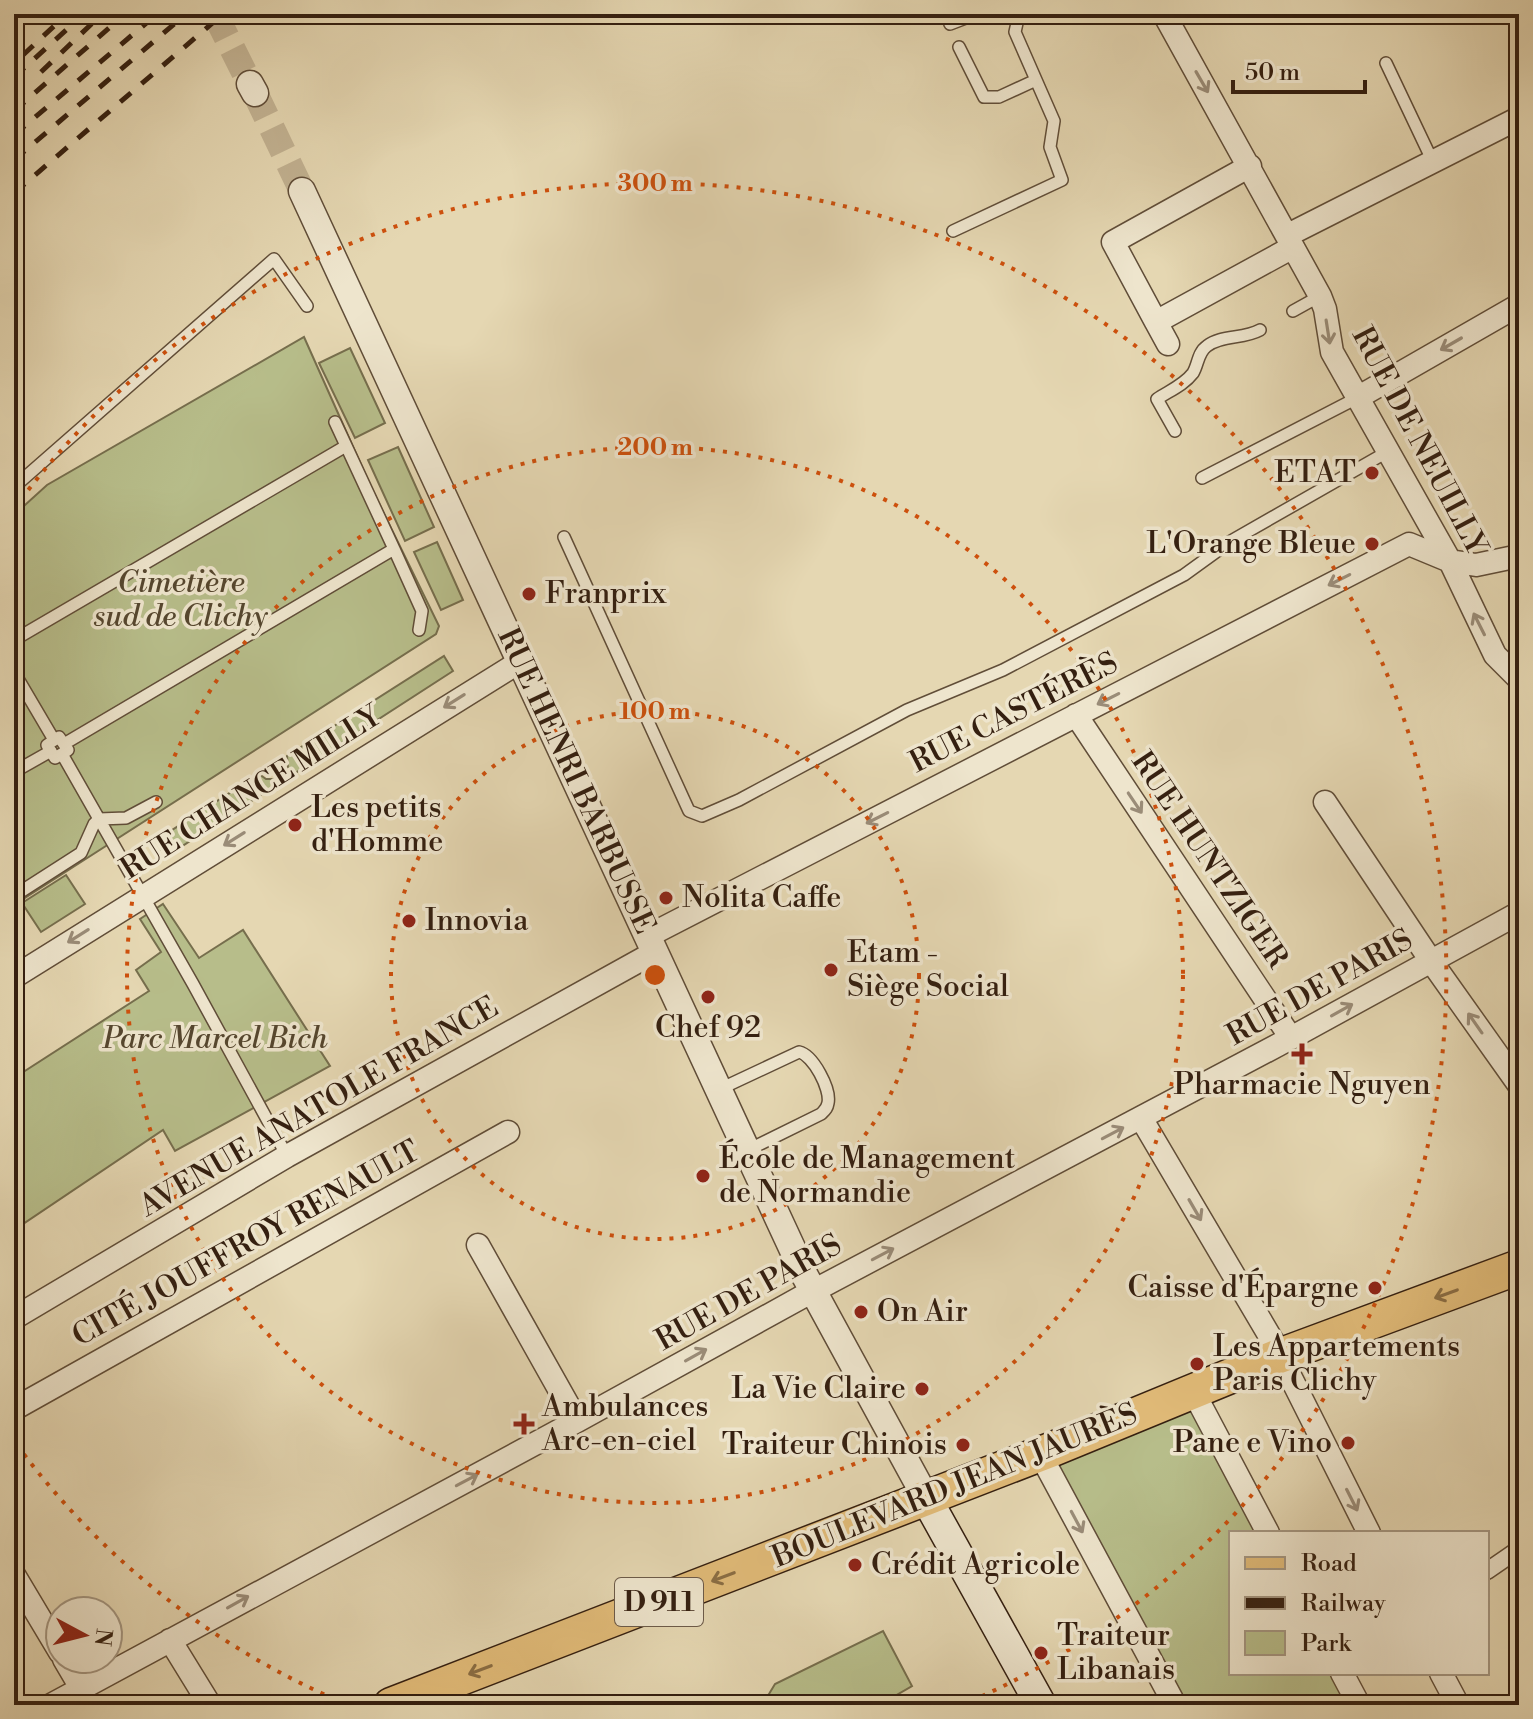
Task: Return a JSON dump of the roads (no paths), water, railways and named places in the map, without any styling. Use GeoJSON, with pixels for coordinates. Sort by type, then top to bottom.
{"type":"FeatureCollection","features":[{"type":"Feature","properties":{"kind":"main road","name":"BOULEVARD JEAN JAURÈS"},"geometry":{"type":"LineString","coordinates":[[393,1705],[1040,1454],[1279,1356],[1519,1267]]}},
{"type":"Feature","properties":{"kind":"main road","name":"RUE HENRI BARBUSSE"},"geometry":{"type":"LineString","coordinates":[[926,1498],[1041,1705]]}},
{"type":"Feature","properties":{"kind":"street","name":"RUE DE NEUILLY"},"geometry":{"type":"LineString","coordinates":[[1164,14],[1320,296],[1332,352],[1450,561],[1495,655],[1519,679]]}},
{"type":"Feature","properties":{"kind":"street"},"geometry":{"type":"LineString","coordinates":[[1156,322],[1291,241],[1519,118]]}},
{"type":"Feature","properties":{"kind":"street"},"geometry":{"type":"LineString","coordinates":[[1168,344],[1113,242],[1250,166]]}},
{"type":"Feature","properties":{"kind":"street","name":"RUE HENRI BARBUSSE"},"geometry":{"type":"LineString","coordinates":[[302,191],[814,1290],[926,1498]]}},
{"type":"Feature","properties":{"kind":"street"},"geometry":{"type":"LineString","coordinates":[[1357,398],[1519,305]]}},
{"type":"Feature","properties":{"kind":"street"},"geometry":{"type":"LineString","coordinates":[[1414,500],[1409,544],[1450,561],[1476,565],[1519,556]]}},
{"type":"Feature","properties":{"kind":"street","name":"RUE CASTÉRÈS"},"geometry":{"type":"LineString","coordinates":[[652,944],[1076,715],[1409,544]]}},
{"type":"Feature","properties":{"kind":"street","name":"RUE CHANCE MILLY"},"geometry":{"type":"LineString","coordinates":[[14,977],[521,661]]}},
{"type":"Feature","properties":{"kind":"street","name":"RUE HUNTZIGER"},"geometry":{"type":"LineString","coordinates":[[1076,715],[1291,1038]]}},
{"type":"Feature","properties":{"kind":"street"},"geometry":{"type":"LineString","coordinates":[[1325,802],[1431,961],[1519,1085]]}},
{"type":"Feature","properties":{"kind":"street","name":"RUE DE PARIS"},"geometry":{"type":"LineString","coordinates":[[51,1705],[814,1290],[1291,1038],[1519,913]]}},
{"type":"Feature","properties":{"kind":"street","name":"AVENUE ANATOLE FRANCE"},"geometry":{"type":"LineString","coordinates":[[14,1318],[652,944]]}},
{"type":"Feature","properties":{"kind":"street"},"geometry":{"type":"LineString","coordinates":[[1141,1118],[1279,1356],[1368,1531]]}},
{"type":"Feature","properties":{"kind":"street","name":"CITÉ JOUFFROY RENAULT"},"geometry":{"type":"LineString","coordinates":[[14,1409],[508,1132]]}},
{"type":"Feature","properties":{"kind":"street"},"geometry":{"type":"LineString","coordinates":[[478,1245],[577,1421]]}},
{"type":"Feature","properties":{"kind":"street"},"geometry":{"type":"LineString","coordinates":[[1193,1391],[1267,1531]]}},
{"type":"Feature","properties":{"kind":"street"},"geometry":{"type":"LineString","coordinates":[[1040,1454],[1175,1705]]}},
{"type":"Feature","properties":{"kind":"street"},"geometry":{"type":"LineString","coordinates":[[1489,1570],[1519,1549]]}},
{"type":"Feature","properties":{"kind":"street"},"geometry":{"type":"LineString","coordinates":[[14,1575],[44,1625]]}},
{"type":"Feature","properties":{"kind":"street"},"geometry":{"type":"LineString","coordinates":[[170,1640],[210,1705]]}},
{"type":"Feature","properties":{"kind":"street"},"geometry":{"type":"LineString","coordinates":[[73,1675],[81,1688]]}},
{"type":"Feature","properties":{"kind":"street"},"geometry":{"type":"LineString","coordinates":[[1343,1675],[1359,1705]]}},
{"type":"Feature","properties":{"kind":"street"},"geometry":{"type":"LineString","coordinates":[[1442,1675],[1458,1705]]}},
{"type":"Feature","properties":{"kind":"lane"},"geometry":{"type":"LineString","coordinates":[[950,24],[976,14]]}},
{"type":"Feature","properties":{"kind":"lane"},"geometry":{"type":"LineString","coordinates":[[953,231],[1062,180],[1050,147],[1054,121],[1015,32],[1019,14]]}},
{"type":"Feature","properties":{"kind":"lane"},"geometry":{"type":"LineString","coordinates":[[959,47],[984,97],[999,97],[1036,80]]}},
{"type":"Feature","properties":{"kind":"lane"},"geometry":{"type":"LineString","coordinates":[[1386,63],[1433,162]]}},
{"type":"Feature","properties":{"kind":"lane"},"geometry":{"type":"LineString","coordinates":[[14,487],[274,259],[307,306]]}},
{"type":"Feature","properties":{"kind":"lane"},"geometry":{"type":"LineString","coordinates":[[1293,311],[1320,296]]}},
{"type":"Feature","properties":{"kind":"lane"},"geometry":{"type":"LineString","coordinates":[[1175,431],[1157,399],[1187,381],[1195,370],[1202,349],[1214,341],[1248,337],[1260,330]]}},
{"type":"Feature","properties":{"kind":"lane"},"geometry":{"type":"LineString","coordinates":[[1202,478],[1357,398]]}},
{"type":"Feature","properties":{"kind":"lane"},"geometry":{"type":"LineString","coordinates":[[335,422],[422,611],[419,630]]}},
{"type":"Feature","properties":{"kind":"lane"},"geometry":{"type":"LineString","coordinates":[[14,640],[346,446]]}},
{"type":"Feature","properties":{"kind":"lane"},"geometry":{"type":"LineString","coordinates":[[564,537],[689,811],[702,816],[739,800],[907,710],[1003,670],[1184,575],[1231,541],[1387,452]]}},
{"type":"Feature","properties":{"kind":"lane"},"geometry":{"type":"LineString","coordinates":[[14,772],[394,549]]}},
{"type":"Feature","properties":{"kind":"lane"},"geometry":{"type":"LineString","coordinates":[[14,672],[287,1156]]}},
{"type":"Feature","properties":{"kind":"lane"},"geometry":{"type":"LineString","coordinates":[[14,896],[81,853],[99,819],[126,818],[156,802]]}},
{"type":"Feature","properties":{"kind":"lane"},"geometry":{"type":"LineString","coordinates":[[720,1090],[794,1054],[804,1053],[812,1059],[828,1093],[825,1110],[748,1150]]}},
{"type":"Feature","properties":{"kind":"tunnel"},"geometry":{"type":"LineString","coordinates":[[215,14],[250,84]]}},
{"type":"Feature","properties":{"kind":"tunnel"},"geometry":{"type":"LineString","coordinates":[[255,93],[302,191]]}},
{"type":"Feature","properties":{"kind":"railway"},"geometry":{"type":"LineString","coordinates":[[23,55],[67,14]]}},
{"type":"Feature","properties":{"kind":"railway"},"geometry":{"type":"LineString","coordinates":[[14,77],[84,14]]}},
{"type":"Feature","properties":{"kind":"railway"},"geometry":{"type":"LineString","coordinates":[[41,72],[102,14]]}},
{"type":"Feature","properties":{"kind":"railway"},"geometry":{"type":"LineString","coordinates":[[14,111],[125,14]]}},
{"type":"Feature","properties":{"kind":"railway"},"geometry":{"type":"LineString","coordinates":[[14,135],[157,14]]}},
{"type":"Feature","properties":{"kind":"railway"},"geometry":{"type":"LineString","coordinates":[[14,160],[186,14]]}},
{"type":"Feature","properties":{"kind":"railway"},"geometry":{"type":"LineString","coordinates":[[14,193],[223,14]]}},
{"type":"Feature","properties":{"kind":"place","name":"ETAT"},"geometry":{"type":"Point","coordinates":[1372,473]}},
{"type":"Feature","properties":{"kind":"place","name":"L'Orange Bleue"},"geometry":{"type":"Point","coordinates":[1372,544]}},
{"type":"Feature","properties":{"kind":"place","name":"Franprix"},"geometry":{"type":"Point","coordinates":[529,594]}},
{"type":"Feature","properties":{"kind":"place","name":"Les petits d'Homme"},"geometry":{"type":"Point","coordinates":[295,825]}},
{"type":"Feature","properties":{"kind":"place","name":"Nolita Caffe"},"geometry":{"type":"Point","coordinates":[666,898]}},
{"type":"Feature","properties":{"kind":"place","name":"Innovia"},"geometry":{"type":"Point","coordinates":[409,921]}},
{"type":"Feature","properties":{"kind":"place","name":"Etam - Siège Social"},"geometry":{"type":"Point","coordinates":[831,970]}},
{"type":"Feature","properties":{"kind":"place","name":"Chef 92"},"geometry":{"type":"Point","coordinates":[708,997]}},
{"type":"Feature","properties":{"kind":"place","name":"Pharmacie Nguyen"},"geometry":{"type":"Point","coordinates":[1302,1054]}},
{"type":"Feature","properties":{"kind":"place","name":"École de Management de Normandie"},"geometry":{"type":"Point","coordinates":[703,1176]}},
{"type":"Feature","properties":{"kind":"place","name":"Caisse d'Épargne"},"geometry":{"type":"Point","coordinates":[1375,1288]}},
{"type":"Feature","properties":{"kind":"place","name":"On Air"},"geometry":{"type":"Point","coordinates":[861,1312]}},
{"type":"Feature","properties":{"kind":"place","name":"Les Appartements Paris Clichy"},"geometry":{"type":"Point","coordinates":[1197,1364]}},
{"type":"Feature","properties":{"kind":"place","name":"La Vie Claire"},"geometry":{"type":"Point","coordinates":[922,1389]}},
{"type":"Feature","properties":{"kind":"place","name":"Ambulances Arc-en-ciel"},"geometry":{"type":"Point","coordinates":[524,1424]}},
{"type":"Feature","properties":{"kind":"place","name":"Pane e Vino"},"geometry":{"type":"Point","coordinates":[1348,1443]}},
{"type":"Feature","properties":{"kind":"place","name":"Traiteur Chinois"},"geometry":{"type":"Point","coordinates":[963,1445]}},
{"type":"Feature","properties":{"kind":"place","name":"Crédit Agricole"},"geometry":{"type":"Point","coordinates":[855,1565]}},
{"type":"Feature","properties":{"kind":"place","name":"Traiteur Libanais"},"geometry":{"type":"Point","coordinates":[1041,1653]}},
{"type":"Feature","properties":{"kind":"park label","name":"Cimetière sud de Clichy"},"geometry":{"type":"Point","coordinates":[181,600]}},
{"type":"Feature","properties":{"kind":"park label","name":"Parc Marcel Bich"},"geometry":{"type":"Point","coordinates":[215,1039]}}]}
